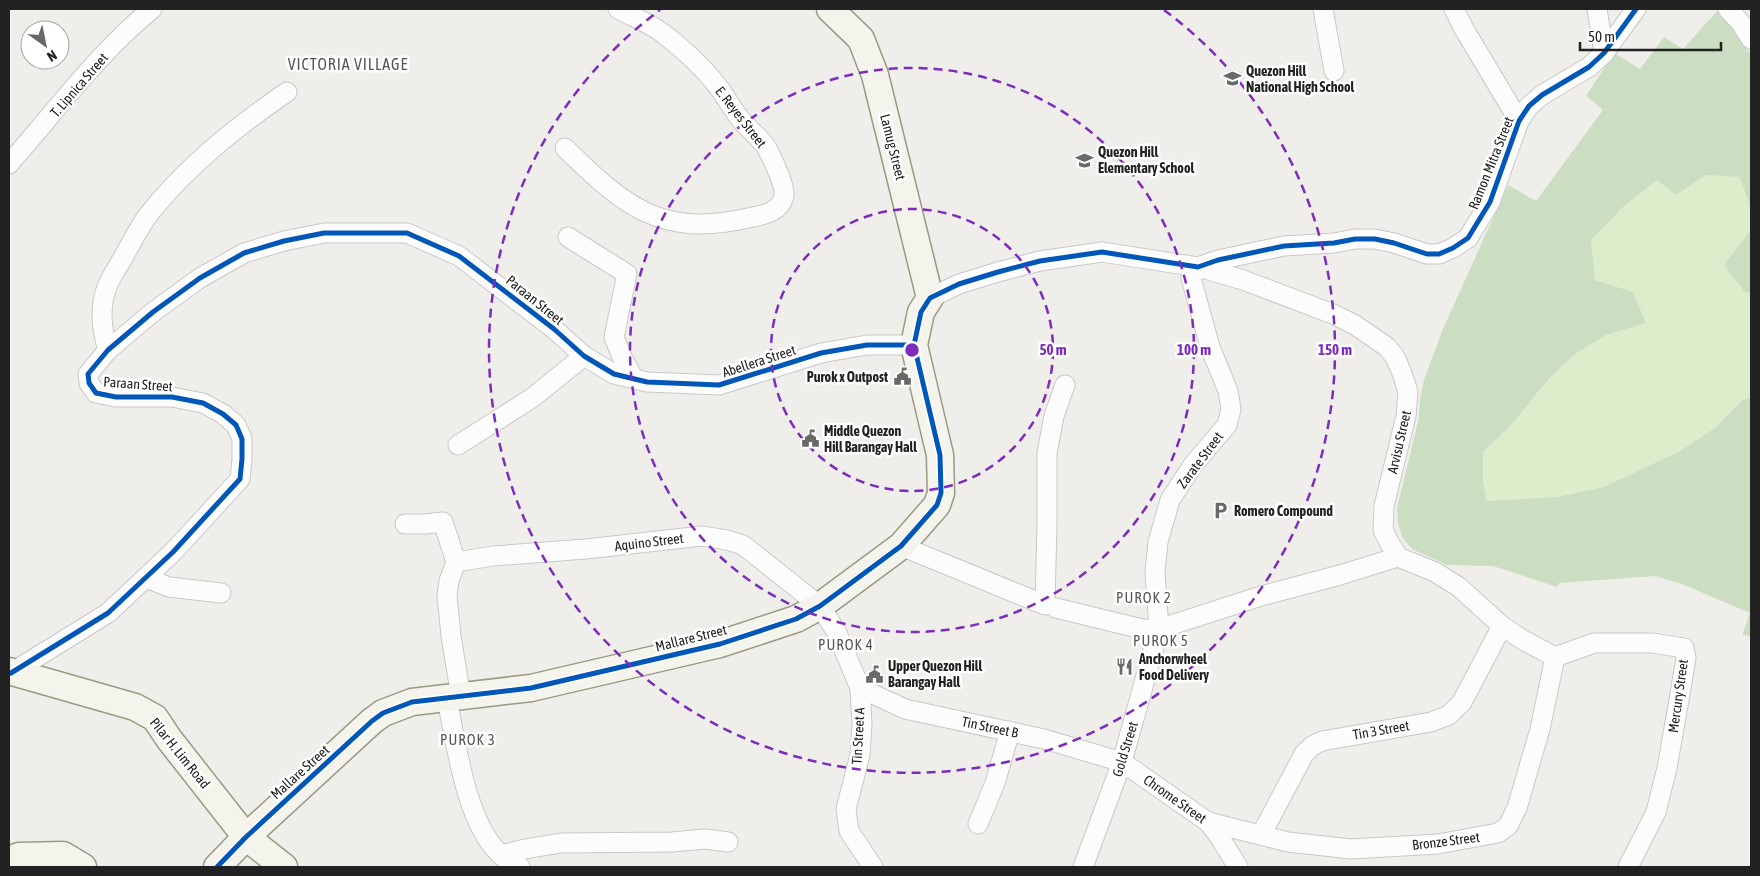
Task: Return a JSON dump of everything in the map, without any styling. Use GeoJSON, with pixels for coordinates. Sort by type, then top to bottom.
{"type":"FeatureCollection","features":[{"type":"Feature","properties":{"kind":"street","name":"T. Lipnica Street"},"geometry":{"type":"LineString","coordinates":[[9,164],[110,49],[152,9]]}},
{"type":"Feature","properties":{"kind":"street","name":"E. Reyes Street"},"geometry":{"type":"LineString","coordinates":[[565,148],[594,177],[630,205],[674,222],[693,225],[723,224],[765,214],[779,207],[785,194],[780,177],[765,145],[738,117],[718,87],[693,60],[663,33],[618,9]]}},
{"type":"Feature","properties":{"kind":"street","name":"Lamug Street"},"geometry":{"type":"LineString","coordinates":[[830,9],[861,39],[875,75],[930,298]]}},
{"type":"Feature","properties":{"kind":"street"},"geometry":{"type":"LineString","coordinates":[[1323,9],[1334,71]]}},
{"type":"Feature","properties":{"kind":"street"},"geometry":{"type":"LineString","coordinates":[[1454,9],[1519,121]]}},
{"type":"Feature","properties":{"kind":"street"},"geometry":{"type":"LineString","coordinates":[[1597,9],[1604,53]]}},
{"type":"Feature","properties":{"kind":"street","name":"Ramon Mitra Street"},"geometry":{"type":"LineString","coordinates":[[930,298],[958,284],[1006,270],[1040,261],[1102,252],[1198,267],[1218,260],[1284,246],[1334,243],[1355,239],[1375,239],[1427,254],[1439,254],[1453,248],[1468,238],[1490,202],[1519,121],[1528,106],[1542,95],[1589,67],[1604,53],[1636,9]]}},
{"type":"Feature","properties":{"kind":"street"},"geometry":{"type":"LineString","coordinates":[[1728,9],[1751,40]]}},
{"type":"Feature","properties":{"kind":"street"},"geometry":{"type":"LineString","coordinates":[[108,350],[102,331],[102,309],[106,289],[135,235],[149,214],[184,175],[214,148],[286,92]]}},
{"type":"Feature","properties":{"kind":"street","name":"Paraan Street"},"geometry":{"type":"LineString","coordinates":[[10,672],[108,613],[206,518],[240,479],[242,440],[236,425],[223,414],[203,403],[172,397],[116,397],[96,393],[89,383],[88,374],[108,350],[153,312],[200,278],[244,253],[284,241],[324,233],[407,233],[459,256],[547,324],[584,356]]}},
{"type":"Feature","properties":{"kind":"street"},"geometry":{"type":"LineString","coordinates":[[568,237],[627,274],[614,337],[634,379]]}},
{"type":"Feature","properties":{"kind":"street","name":"Arvisu Street"},"geometry":{"type":"LineString","coordinates":[[1198,267],[1252,283],[1333,314],[1355,325],[1387,347],[1395,358],[1408,392],[1406,416],[1384,506],[1383,530],[1398,557]]}},
{"type":"Feature","properties":{"kind":"street","name":"Zarate Street"},"geometry":{"type":"LineString","coordinates":[[1159,629],[1155,572],[1158,542],[1170,500],[1193,466],[1227,425],[1231,409],[1228,390],[1210,346],[1191,278],[1198,267]]}},
{"type":"Feature","properties":{"kind":"street","name":"Mallare Street"},"geometry":{"type":"LineString","coordinates":[[217,867],[246,837],[383,713],[412,702],[531,688],[720,644],[796,619],[820,606],[901,546],[938,505],[941,493],[940,455],[914,345],[921,312],[930,298]]}},
{"type":"Feature","properties":{"kind":"street","name":"Abellera Street"},"geometry":{"type":"LineString","coordinates":[[584,356],[614,374],[647,382],[719,385],[821,353],[867,345],[914,345]]}},
{"type":"Feature","properties":{"kind":"street"},"geometry":{"type":"LineString","coordinates":[[458,445],[532,398],[584,356]]}},
{"type":"Feature","properties":{"kind":"street"},"geometry":{"type":"LineString","coordinates":[[1051,606],[1047,524],[1047,454],[1054,416],[1065,385]]}},
{"type":"Feature","properties":{"kind":"street"},"geometry":{"type":"LineString","coordinates":[[405,524],[443,522],[456,562],[449,580],[447,595],[461,765],[474,811],[483,831],[501,855],[520,867]]}},
{"type":"Feature","properties":{"kind":"street","name":"Aquino Street"},"geometry":{"type":"LineString","coordinates":[[456,562],[493,556],[586,549],[702,536],[727,540],[743,546],[820,606]]}},
{"type":"Feature","properties":{"kind":"street"},"geometry":{"type":"LineString","coordinates":[[901,546],[1051,606],[1142,629],[1159,629],[1202,617],[1261,596],[1398,557],[1435,572],[1459,587],[1502,626],[1555,657]]}},
{"type":"Feature","properties":{"kind":"street"},"geometry":{"type":"LineString","coordinates":[[146,578],[169,587],[221,593]]}},
{"type":"Feature","properties":{"kind":"street","name":"Tin Street A"},"geometry":{"type":"LineString","coordinates":[[820,606],[837,633],[860,688],[862,723],[860,755],[846,809],[849,831],[873,867]]}},
{"type":"Feature","properties":{"kind":"street","name":"Tin 3 Street"},"geometry":{"type":"LineString","coordinates":[[1261,836],[1304,754],[1312,746],[1322,740],[1431,722],[1449,715],[1462,702],[1502,626]]}},
{"type":"Feature","properties":{"kind":"street","name":"Gold Street"},"geometry":{"type":"LineString","coordinates":[[1083,867],[1122,762],[1159,629]]}},
{"type":"Feature","properties":{"kind":"street","name":"Mercury Street"},"geometry":{"type":"LineString","coordinates":[[1555,657],[1594,643],[1652,643],[1684,648],[1686,658],[1668,759],[1656,812],[1628,867]]}},
{"type":"Feature","properties":{"kind":"street","name":"Bronze Street"},"geometry":{"type":"LineString","coordinates":[[1208,822],[1288,842],[1351,849],[1438,844],[1498,833],[1508,826],[1517,808],[1540,730],[1555,657]]}},
{"type":"Feature","properties":{"kind":"street","name":"Pilar H. Lim Road"},"geometry":{"type":"LineString","coordinates":[[10,672],[135,707],[155,718],[246,837],[284,867]]}},
{"type":"Feature","properties":{"kind":"street","name":"Tin Street B"},"geometry":{"type":"LineString","coordinates":[[860,688],[905,709],[1044,739],[1122,762]]}},
{"type":"Feature","properties":{"kind":"street"},"geometry":{"type":"LineString","coordinates":[[978,824],[995,783],[1010,731]]}},
{"type":"Feature","properties":{"kind":"street","name":"Chrome Street"},"geometry":{"type":"LineString","coordinates":[[1122,762],[1208,822],[1238,867]]}},
{"type":"Feature","properties":{"kind":"street"},"geometry":{"type":"LineString","coordinates":[[501,855],[561,843],[672,842],[704,839],[728,842]]}},
{"type":"Feature","properties":{"kind":"street"},"geometry":{"type":"LineString","coordinates":[[12,856],[63,855],[83,867]]}},
{"type":"Feature","properties":{"kind":"green space"},"geometry":{"type":"Polygon","coordinates":[[[1718,10],[1751,55],[1751,207],[1739,177],[1706,175],[1676,195],[1657,180],[1623,207],[1591,240],[1595,280],[1633,292],[1646,323],[1606,335],[1575,354],[1547,381],[1513,423],[1483,452],[1483,482],[1487,501],[1557,497],[1604,487],[1680,451],[1715,428],[1743,400],[1751,397],[1751,636],[1742,635],[1750,613],[1682,584],[1655,576],[1559,583],[1557,587],[1493,566],[1447,565],[1412,549],[1402,537],[1398,523],[1397,508],[1419,417],[1420,398],[1424,380],[1442,331],[1508,185],[1536,201],[1603,110],[1586,96],[1614,53],[1640,69],[1664,37],[1683,49],[1718,10]]]}},
{"type":"Feature","properties":{"kind":"green space"},"geometry":{"type":"Polygon","coordinates":[[[1705,175],[1739,176],[1751,207],[1751,229],[1724,265],[1744,291],[1751,294],[1751,397],[1743,400],[1715,428],[1680,451],[1604,487],[1557,497],[1487,501],[1483,482],[1483,452],[1513,423],[1548,381],[1575,354],[1606,335],[1646,323],[1633,292],[1595,280],[1591,240],[1623,207],[1657,180],[1676,195],[1705,175]]]}},
{"type":"Feature","properties":{"kind":"green space"},"geometry":{"type":"Polygon","coordinates":[[[1751,229],[1751,294],[1744,291],[1724,265],[1751,229]]]}},
{"type":"Feature","properties":{"kind":"cycle path"},"geometry":{"type":"LineString","coordinates":[[217,867],[246,837],[383,713],[412,702],[531,688],[720,644],[796,619],[820,606],[901,546],[937,505],[941,493],[940,455],[914,345],[921,312],[930,298],[959,284],[998,272],[1040,261],[1102,252],[1198,267],[1218,260],[1284,246],[1334,243],[1355,239],[1375,239],[1427,254],[1439,254],[1453,248],[1468,238],[1490,202],[1519,121],[1529,106],[1542,95],[1589,67],[1604,53],[1636,9]]}},
{"type":"Feature","properties":{"kind":"cycle path"},"geometry":{"type":"LineString","coordinates":[[11,673],[108,613],[173,552],[240,479],[242,439],[236,425],[223,414],[203,403],[172,397],[116,397],[96,393],[89,383],[88,374],[108,350],[153,312],[200,278],[244,253],[284,241],[324,233],[407,233],[459,256],[554,329],[584,356],[614,374],[647,382],[719,385],[821,353],[867,345],[914,345]]}},
{"type":"Feature","properties":{"kind":"place","name":"Quezon Hill National High School"},"geometry":{"type":"Point","coordinates":[1232,79]}},
{"type":"Feature","properties":{"kind":"place","name":"Quezon Hill Elementary School"},"geometry":{"type":"Point","coordinates":[1084,160]}},
{"type":"Feature","properties":{"kind":"place","name":"Purok x Outpost"},"geometry":{"type":"Point","coordinates":[902,377]}},
{"type":"Feature","properties":{"kind":"place","name":"Middle Quezon Hill Barangay Hall"},"geometry":{"type":"Point","coordinates":[810,439]}},
{"type":"Feature","properties":{"kind":"place","name":"Romero Compound"},"geometry":{"type":"Point","coordinates":[1220,511]}},
{"type":"Feature","properties":{"kind":"place","name":"Anchorwheel Food Delivery"},"geometry":{"type":"Point","coordinates":[1125,667]}},
{"type":"Feature","properties":{"kind":"place","name":"Upper Quezon Hill Barangay Hall"},"geometry":{"type":"Point","coordinates":[874,674]}},
{"type":"Feature","properties":{"kind":"district","name":"VICTORIA VILLAGE"},"geometry":{"type":"Point","coordinates":[348,64]}},
{"type":"Feature","properties":{"kind":"district","name":"PUROK 2"},"geometry":{"type":"Point","coordinates":[1144,597]}},
{"type":"Feature","properties":{"kind":"district","name":"PUROK 5"},"geometry":{"type":"Point","coordinates":[1161,640]}},
{"type":"Feature","properties":{"kind":"district","name":"PUROK 4"},"geometry":{"type":"Point","coordinates":[846,644]}},
{"type":"Feature","properties":{"kind":"district","name":"PUROK 3"},"geometry":{"type":"Point","coordinates":[468,739]}}]}
